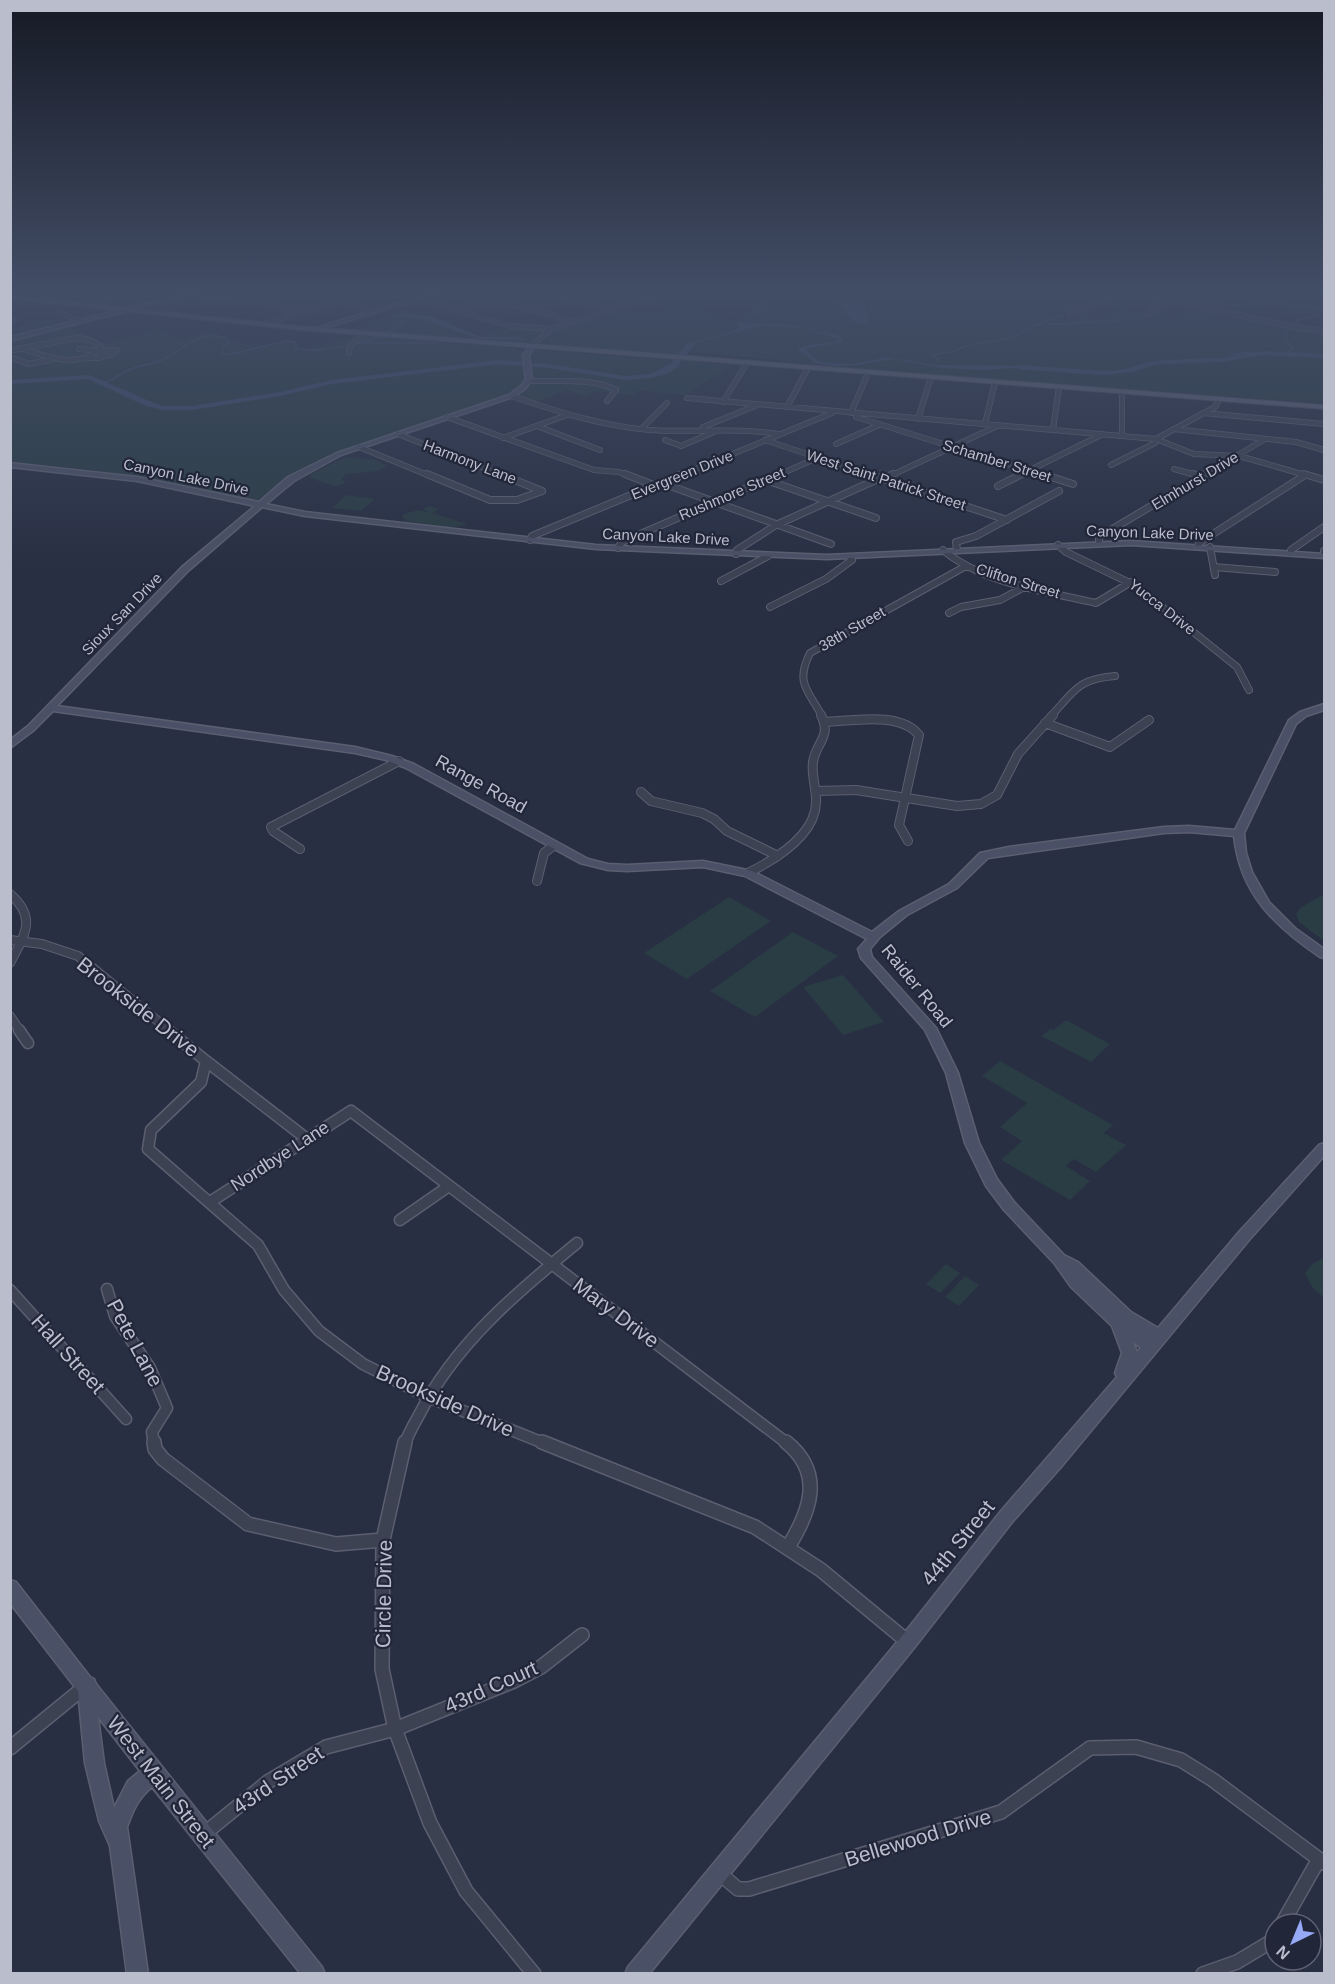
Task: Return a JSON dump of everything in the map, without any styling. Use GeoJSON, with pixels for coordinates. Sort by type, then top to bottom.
{"type":"FeatureCollection","features":[{"type":"Feature","properties":{"kind":"main road"},"geometry":{"type":"LineString","coordinates":[[1028,385],[1324,407]]}},
{"type":"Feature","properties":{"kind":"street"},"geometry":{"type":"LineString","coordinates":[[511,396],[525,385]]}},
{"type":"Feature","properties":{"kind":"street"},"geometry":{"type":"LineString","coordinates":[[596,385],[610,385],[616,390],[606,401]]}},
{"type":"Feature","properties":{"kind":"street"},"geometry":{"type":"LineString","coordinates":[[723,402],[734,385]]}},
{"type":"Feature","properties":{"kind":"street"},"geometry":{"type":"LineString","coordinates":[[787,407],[799,385]]}},
{"type":"Feature","properties":{"kind":"street"},"geometry":{"type":"LineString","coordinates":[[854,413],[864,385]]}},
{"type":"Feature","properties":{"kind":"street"},"geometry":{"type":"LineString","coordinates":[[918,419],[929,385]]}},
{"type":"Feature","properties":{"kind":"street"},"geometry":{"type":"LineString","coordinates":[[985,424],[993,385]]}},
{"type":"Feature","properties":{"kind":"street"},"geometry":{"type":"LineString","coordinates":[[1053,430],[1059,387]]}},
{"type":"Feature","properties":{"kind":"street"},"geometry":{"type":"LineString","coordinates":[[1122,393],[1122,435]]}},
{"type":"Feature","properties":{"kind":"street"},"geometry":{"type":"LineString","coordinates":[[511,396],[567,415],[641,429],[755,430],[779,434]]}},
{"type":"Feature","properties":{"kind":"street","name":"Sioux San Drive"},"geometry":{"type":"LineString","coordinates":[[10,745],[51,708],[185,569],[304,470],[359,447],[511,396]]}},
{"type":"Feature","properties":{"kind":"street"},"geometry":{"type":"LineString","coordinates":[[687,398],[1156,439],[1194,454],[1239,456],[1324,480]]}},
{"type":"Feature","properties":{"kind":"street"},"geometry":{"type":"LineString","coordinates":[[1111,465],[1155,443],[1156,439],[1218,405],[1219,400]]}},
{"type":"Feature","properties":{"kind":"street"},"geometry":{"type":"LineString","coordinates":[[641,429],[667,403]]}},
{"type":"Feature","properties":{"kind":"street"},"geometry":{"type":"LineString","coordinates":[[697,430],[758,405]]}},
{"type":"Feature","properties":{"kind":"street","name":"Evergreen Drive"},"geometry":{"type":"LineString","coordinates":[[530,540],[532,536],[835,412]]}},
{"type":"Feature","properties":{"kind":"street","name":"Schamber Street"},"geometry":{"type":"LineString","coordinates":[[854,413],[857,418],[1073,484]]}},
{"type":"Feature","properties":{"kind":"street"},"geometry":{"type":"LineString","coordinates":[[1202,413],[1324,424]]}},
{"type":"Feature","properties":{"kind":"street"},"geometry":{"type":"LineString","coordinates":[[502,438],[567,415]]}},
{"type":"Feature","properties":{"kind":"street"},"geometry":{"type":"LineString","coordinates":[[447,417],[594,470],[618,472],[656,486]]}},
{"type":"Feature","properties":{"kind":"street"},"geometry":{"type":"LineString","coordinates":[[836,444],[892,417]]}},
{"type":"Feature","properties":{"kind":"street"},"geometry":{"type":"LineString","coordinates":[[1266,419],[1270,428]]}},
{"type":"Feature","properties":{"kind":"street"},"geometry":{"type":"LineString","coordinates":[[736,554],[737,550],[776,525],[999,425]]}},
{"type":"Feature","properties":{"kind":"street"},"geometry":{"type":"LineString","coordinates":[[536,426],[600,450]]}},
{"type":"Feature","properties":{"kind":"street"},"geometry":{"type":"LineString","coordinates":[[1174,429],[1296,442],[1324,450]]}},
{"type":"Feature","properties":{"kind":"street"},"geometry":{"type":"LineString","coordinates":[[665,440],[681,446],[720,430]]}},
{"type":"Feature","properties":{"kind":"street","name":"Harmony Lane"},"geometry":{"type":"LineString","coordinates":[[359,447],[490,500],[517,500],[542,491],[398,434]]}},
{"type":"Feature","properties":{"kind":"street"},"geometry":{"type":"LineString","coordinates":[[998,486],[1103,434]]}},
{"type":"Feature","properties":{"kind":"street","name":"Elmhurst Drive"},"geometry":{"type":"LineString","coordinates":[[1099,543],[1099,537],[1265,439]]}},
{"type":"Feature","properties":{"kind":"street","name":"West Saint Patrick Street"},"geometry":{"type":"LineString","coordinates":[[765,441],[1007,520]]}},
{"type":"Feature","properties":{"kind":"street","name":"Rushmore Street"},"geometry":{"type":"LineString","coordinates":[[618,548],[622,542],[817,458]]}},
{"type":"Feature","properties":{"kind":"street","name":"Canyon Lake Drive"},"geometry":{"type":"LineString","coordinates":[[10,465],[137,479],[258,506],[331,517],[618,548],[768,556],[850,557],[1099,543],[1198,546],[1324,554]]}},
{"type":"Feature","properties":{"kind":"street"},"geometry":{"type":"LineString","coordinates":[[1174,469],[1203,477]]}},
{"type":"Feature","properties":{"kind":"street"},"geometry":{"type":"LineString","coordinates":[[1198,546],[1199,543],[1305,475]]}},
{"type":"Feature","properties":{"kind":"street"},"geometry":{"type":"LineString","coordinates":[[766,480],[876,518]]}},
{"type":"Feature","properties":{"kind":"street"},"geometry":{"type":"LineString","coordinates":[[662,483],[831,544]]}},
{"type":"Feature","properties":{"kind":"street"},"geometry":{"type":"LineString","coordinates":[[957,550],[956,542],[976,536],[1059,491]]}},
{"type":"Feature","properties":{"kind":"street"},"geometry":{"type":"LineString","coordinates":[[1291,553],[1291,550],[1324,527]]}},
{"type":"Feature","properties":{"kind":"street","name":"Yucca Drive"},"geometry":{"type":"LineString","coordinates":[[1058,545],[1066,552],[1131,582],[1237,667],[1248,690]]}},
{"type":"Feature","properties":{"kind":"street"},"geometry":{"type":"LineString","coordinates":[[1210,547],[1215,575]]}},
{"type":"Feature","properties":{"kind":"street","name":"Clifton Street"},"geometry":{"type":"LineString","coordinates":[[943,550],[966,566],[1026,586],[1096,603],[1131,582]]}},
{"type":"Feature","properties":{"kind":"street"},"geometry":{"type":"LineString","coordinates":[[721,581],[768,556]]}},
{"type":"Feature","properties":{"kind":"street"},"geometry":{"type":"LineString","coordinates":[[770,607],[825,579],[849,564],[852,560],[850,557]]}},
{"type":"Feature","properties":{"kind":"street","name":"38th Street"},"geometry":{"type":"LineString","coordinates":[[824,722],[805,692],[802,682],[805,661],[810,653],[966,566]]}},
{"type":"Feature","properties":{"kind":"street"},"geometry":{"type":"LineString","coordinates":[[1214,567],[1275,572]]}},
{"type":"Feature","properties":{"kind":"street"},"geometry":{"type":"LineString","coordinates":[[949,613],[969,604],[1001,600],[1026,586]]}},
{"type":"Feature","properties":{"kind":"street"},"geometry":{"type":"LineString","coordinates":[[815,790],[850,789],[957,806],[981,804],[997,795],[1018,754],[1084,681],[1115,676]]}},
{"type":"Feature","properties":{"kind":"street"},"geometry":{"type":"LineString","coordinates":[[1324,706],[1303,714],[1292,722],[1239,833],[1240,852],[1245,873],[1264,904],[1294,933],[1324,954]]}},
{"type":"Feature","properties":{"kind":"street","name":"Range Road"},"geometry":{"type":"LineString","coordinates":[[51,708],[354,750],[399,761],[584,861],[608,867],[703,864],[748,873],[874,938]]}},
{"type":"Feature","properties":{"kind":"street"},"geometry":{"type":"LineString","coordinates":[[748,873],[778,856],[803,832],[816,812],[813,763],[824,736],[824,722],[892,720],[902,722],[916,730],[919,735],[899,825],[908,841]]}},
{"type":"Feature","properties":{"kind":"street"},"geometry":{"type":"LineString","coordinates":[[1045,723],[1110,747],[1149,720]]}},
{"type":"Feature","properties":{"kind":"street"},"geometry":{"type":"LineString","coordinates":[[300,849],[273,831],[271,827],[399,761]]}},
{"type":"Feature","properties":{"kind":"street"},"geometry":{"type":"LineString","coordinates":[[641,792],[651,801],[702,813],[714,819],[727,831],[778,856]]}},
{"type":"Feature","properties":{"kind":"street","name":"Raider Road"},"geometry":{"type":"LineString","coordinates":[[1155,1341],[1118,1324],[1065,1271],[1059,1259],[1010,1206],[984,1170],[972,1143],[957,1086],[934,1036],[866,956],[864,949],[903,913],[953,886],[984,855],[1164,830],[1189,829],[1239,833]]}},
{"type":"Feature","properties":{"kind":"street"},"geometry":{"type":"LineString","coordinates":[[537,881],[544,853],[553,846]]}},
{"type":"Feature","properties":{"kind":"street"},"geometry":{"type":"LineString","coordinates":[[10,894],[23,905],[29,920],[16,940],[10,963]]}},
{"type":"Feature","properties":{"kind":"street","name":"Brookside Drive"},"geometry":{"type":"LineString","coordinates":[[16,940],[42,944],[78,956],[206,1061],[201,1082],[151,1130],[148,1149],[258,1245],[284,1290],[319,1331],[363,1364],[428,1397],[755,1527],[821,1570],[908,1642]]}},
{"type":"Feature","properties":{"kind":"street"},"geometry":{"type":"LineString","coordinates":[[10,1016],[28,1043]]}},
{"type":"Feature","properties":{"kind":"street"},"geometry":{"type":"LineString","coordinates":[[206,1061],[307,1139]]}},
{"type":"Feature","properties":{"kind":"street","name":"Nordbye Lane"},"geometry":{"type":"LineString","coordinates":[[210,1202],[351,1111]]}},
{"type":"Feature","properties":{"kind":"street","name":"Mary Drive"},"geometry":{"type":"LineString","coordinates":[[351,1111],[793,1448],[805,1464],[812,1481],[812,1497],[788,1547]]}},
{"type":"Feature","properties":{"kind":"street","name":"44th Street"},"geometry":{"type":"LineString","coordinates":[[635,1974],[717,1871],[908,1642],[1007,1516],[1271,1205],[1324,1148]]}},
{"type":"Feature","properties":{"kind":"street"},"geometry":{"type":"LineString","coordinates":[[400,1220],[449,1186]]}},
{"type":"Feature","properties":{"kind":"street","name":"Circle Drive"},"geometry":{"type":"LineString","coordinates":[[534,1974],[466,1891],[430,1823],[395,1729],[382,1669],[383,1540],[406,1440],[428,1397],[463,1347],[518,1291],[577,1243]]}},
{"type":"Feature","properties":{"kind":"street"},"geometry":{"type":"LineString","coordinates":[[1059,1259],[1073,1266],[1155,1341]]}},
{"type":"Feature","properties":{"kind":"street","name":"Pete Lane"},"geometry":{"type":"LineString","coordinates":[[107,1289],[115,1316],[150,1368],[167,1408],[152,1432],[155,1449],[163,1460],[248,1524],[336,1544],[383,1540]]}},
{"type":"Feature","properties":{"kind":"street","name":"Hall Street"},"geometry":{"type":"LineString","coordinates":[[10,1290],[126,1419]]}},
{"type":"Feature","properties":{"kind":"street"},"geometry":{"type":"LineString","coordinates":[[1109,1398],[1125,1370],[1130,1353],[1118,1324]]}},
{"type":"Feature","properties":{"kind":"street","name":"West Main Street"},"geometry":{"type":"LineString","coordinates":[[14,1599],[87,1685],[153,1773],[315,1974]]}},
{"type":"Feature","properties":{"kind":"street","name":"43rd Court"},"geometry":{"type":"LineString","coordinates":[[395,1729],[514,1681],[541,1666],[582,1635]]}},
{"type":"Feature","properties":{"kind":"street"},"geometry":{"type":"LineString","coordinates":[[10,1748],[87,1685]]}},
{"type":"Feature","properties":{"kind":"street"},"geometry":{"type":"LineString","coordinates":[[87,1685],[87,1714],[103,1803],[108,1822],[118,1844]]}},
{"type":"Feature","properties":{"kind":"street","name":"43rd Street"},"geometry":{"type":"LineString","coordinates":[[202,1835],[269,1781],[326,1747],[395,1729]]}},
{"type":"Feature","properties":{"kind":"street","name":"Bellewood Drive"},"geometry":{"type":"LineString","coordinates":[[717,1871],[738,1888],[749,1889],[1001,1812],[1090,1748],[1136,1747],[1181,1760],[1213,1780],[1322,1861]]}},
{"type":"Feature","properties":{"kind":"street"},"geometry":{"type":"LineString","coordinates":[[138,1974],[117,1827],[127,1800],[135,1788],[153,1773]]}},
{"type":"Feature","properties":{"kind":"street"},"geometry":{"type":"LineString","coordinates":[[1290,1912],[1322,1861]]}},
{"type":"Feature","properties":{"kind":"street"},"geometry":{"type":"LineString","coordinates":[[1203,1974],[1237,1962],[1263,1946]]}},
{"type":"Feature","properties":{"kind":"shaded area"},"geometry":{"type":"Polygon","coordinates":[[[11,385],[522,385],[506,395],[325,458],[289,476],[256,501],[103,472],[11,463],[11,385]]]}},
{"type":"Feature","properties":{"kind":"shaded area"},"geometry":{"type":"Polygon","coordinates":[[[702,385],[685,395],[640,390],[634,395],[593,391],[587,397],[567,390],[536,402],[516,395],[529,386],[702,385]]]}},
{"type":"Feature","properties":{"kind":"shaded area"},"geometry":{"type":"Polygon","coordinates":[[[1065,385],[1324,385],[1324,403],[1065,385]]]}},
{"type":"Feature","properties":{"kind":"shaded area"},"geometry":{"type":"Polygon","coordinates":[[[346,457],[375,460],[388,466],[376,471],[346,474],[341,479],[346,483],[335,486],[310,478],[311,474],[346,457]]]}},
{"type":"Feature","properties":{"kind":"shaded area"},"geometry":{"type":"Polygon","coordinates":[[[346,495],[375,499],[361,511],[332,508],[346,495]]]}},
{"type":"Feature","properties":{"kind":"shaded area"},"geometry":{"type":"Polygon","coordinates":[[[429,506],[439,509],[433,513],[467,524],[453,527],[437,526],[405,521],[402,515],[417,510],[429,512],[423,509],[429,506]]]}},
{"type":"Feature","properties":{"kind":"shaded area"},"geometry":{"type":"Polygon","coordinates":[[[1324,894],[1324,941],[1299,922],[1296,914],[1300,908],[1324,894]]]}},
{"type":"Feature","properties":{"kind":"shaded area"},"geometry":{"type":"Polygon","coordinates":[[[729,897],[771,921],[687,979],[644,953],[729,897]]]}},
{"type":"Feature","properties":{"kind":"shaded area"},"geometry":{"type":"Polygon","coordinates":[[[793,932],[838,956],[755,1017],[710,991],[793,932]]]}},
{"type":"Feature","properties":{"kind":"shaded area"},"geometry":{"type":"Polygon","coordinates":[[[843,975],[884,1022],[843,1035],[803,987],[843,975]]]}},
{"type":"Feature","properties":{"kind":"shaded area"},"geometry":{"type":"Polygon","coordinates":[[[1066,1020],[1110,1044],[1091,1062],[1041,1036],[1066,1020]]]}},
{"type":"Feature","properties":{"kind":"shaded area"},"geometry":{"type":"Polygon","coordinates":[[[1000,1061],[1113,1125],[1104,1133],[1126,1145],[1096,1172],[1074,1159],[1066,1166],[1090,1181],[1070,1200],[1001,1160],[1022,1141],[1000,1127],[1027,1103],[982,1076],[1000,1061]]]}},
{"type":"Feature","properties":{"kind":"shaded area"},"geometry":{"type":"Polygon","coordinates":[[[1324,1258],[1324,1298],[1312,1287],[1305,1273],[1312,1264],[1324,1258]]]}},
{"type":"Feature","properties":{"kind":"shaded area"},"geometry":{"type":"Polygon","coordinates":[[[946,1264],[960,1273],[940,1293],[926,1284],[946,1264]]]}},
{"type":"Feature","properties":{"kind":"shaded area"},"geometry":{"type":"Polygon","coordinates":[[[965,1276],[979,1285],[959,1306],[945,1297],[965,1276]]]}},
{"type":"Feature","properties":{"kind":"waterway"},"geometry":{"type":"LineString","coordinates":[[106,385],[163,408],[192,408],[280,394],[321,385]]}}]}
